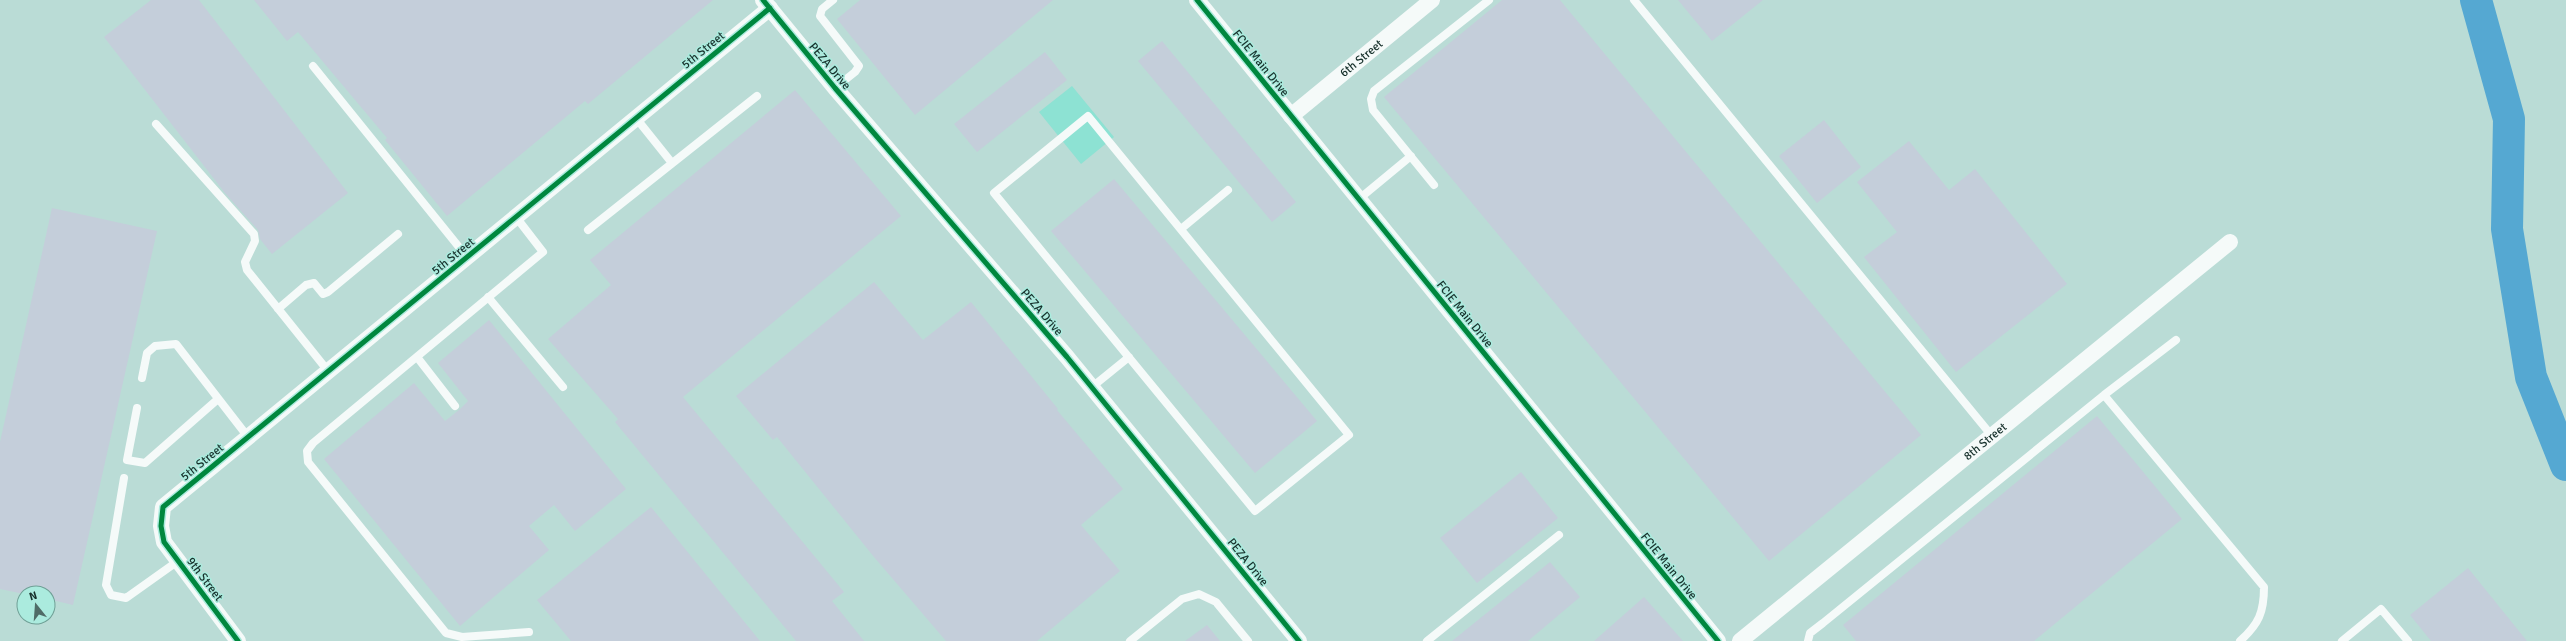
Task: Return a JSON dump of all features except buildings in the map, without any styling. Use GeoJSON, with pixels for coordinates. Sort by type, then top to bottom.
{"type":"FeatureCollection","features":[{"type":"Feature","properties":{"kind":"street","name":"FCIE Main Drive"},"geometry":{"type":"LineString","coordinates":[[1197,0],[1718,641]]}},
{"type":"Feature","properties":{"kind":"street","name":"6th Street"},"geometry":{"type":"LineString","coordinates":[[1291,116],[1432,0]]}},
{"type":"Feature","properties":{"kind":"street","name":"PEZA Drive"},"geometry":{"type":"LineString","coordinates":[[766,4],[835,88],[1092,387],[1299,641]]}},
{"type":"Feature","properties":{"kind":"street","name":"5th Street"},"geometry":{"type":"LineString","coordinates":[[161,526],[163,507],[636,118],[766,4]]}},
{"type":"Feature","properties":{"kind":"street","name":"8th Street"},"geometry":{"type":"LineString","coordinates":[[1740,641],[2230,242]]}},
{"type":"Feature","properties":{"kind":"street","name":"9th Street"},"geometry":{"type":"LineString","coordinates":[[161,526],[164,542],[238,641]]}},
{"type":"Feature","properties":{"kind":"lane"},"geometry":{"type":"LineString","coordinates":[[832,0],[822,9],[820,16],[859,66],[855,72],[835,88]]}},
{"type":"Feature","properties":{"kind":"lane"},"geometry":{"type":"LineString","coordinates":[[1434,185],[1373,110],[1371,99],[1374,91],[1489,0]]}},
{"type":"Feature","properties":{"kind":"lane"},"geometry":{"type":"LineString","coordinates":[[1634,0],[1992,436]]}},
{"type":"Feature","properties":{"kind":"lane"},"geometry":{"type":"LineString","coordinates":[[313,66],[467,257]]}},
{"type":"Feature","properties":{"kind":"lane"},"geometry":{"type":"LineString","coordinates":[[588,230],[758,96]]}},
{"type":"Feature","properties":{"kind":"lane"},"geometry":{"type":"LineString","coordinates":[[1088,116],[1349,435],[1255,511],[1129,357],[994,193],[1088,116]]}},
{"type":"Feature","properties":{"kind":"lane"},"geometry":{"type":"LineString","coordinates":[[636,118],[672,163]]}},
{"type":"Feature","properties":{"kind":"lane"},"geometry":{"type":"LineString","coordinates":[[156,124],[254,234],[255,241],[244,262],[247,270],[328,371]]}},
{"type":"Feature","properties":{"kind":"lane"},"geometry":{"type":"LineString","coordinates":[[1359,199],[1411,156]]}},
{"type":"Feature","properties":{"kind":"lane"},"geometry":{"type":"LineString","coordinates":[[1181,229],[1228,190]]}},
{"type":"Feature","properties":{"kind":"lane"},"geometry":{"type":"LineString","coordinates":[[516,217],[544,252],[313,443],[307,452],[308,462],[446,633],[462,637],[529,632]]}},
{"type":"Feature","properties":{"kind":"lane"},"geometry":{"type":"LineString","coordinates":[[278,309],[306,285],[314,283],[323,294],[328,292],[398,234]]}},
{"type":"Feature","properties":{"kind":"lane"},"geometry":{"type":"LineString","coordinates":[[488,297],[563,387]]}},
{"type":"Feature","properties":{"kind":"lane"},"geometry":{"type":"LineString","coordinates":[[1808,641],[1810,633],[2104,395],[2176,340]]}},
{"type":"Feature","properties":{"kind":"lane"},"geometry":{"type":"LineString","coordinates":[[142,378],[146,353],[156,346],[176,344],[248,437]]}},
{"type":"Feature","properties":{"kind":"lane"},"geometry":{"type":"LineString","coordinates":[[417,357],[455,406]]}},
{"type":"Feature","properties":{"kind":"lane"},"geometry":{"type":"LineString","coordinates":[[1092,387],[1129,357]]}},
{"type":"Feature","properties":{"kind":"lane"},"geometry":{"type":"LineString","coordinates":[[2104,395],[2264,587],[2264,608],[2251,631],[2240,641]]}},
{"type":"Feature","properties":{"kind":"lane"},"geometry":{"type":"LineString","coordinates":[[137,408],[127,460],[145,463],[218,399]]}},
{"type":"Feature","properties":{"kind":"lane"},"geometry":{"type":"LineString","coordinates":[[124,478],[106,585],[111,595],[126,598],[178,560]]}},
{"type":"Feature","properties":{"kind":"lane"},"geometry":{"type":"LineString","coordinates":[[1427,641],[1558,535]]}},
{"type":"Feature","properties":{"kind":"lane"},"geometry":{"type":"LineString","coordinates":[[1130,641],[1182,599],[1199,594],[1216,602],[1248,641]]}},
{"type":"Feature","properties":{"kind":"lane"},"geometry":{"type":"LineString","coordinates":[[2342,641],[2381,609],[2408,641]]}},
{"type":"Feature","properties":{"kind":"green space"},"geometry":{"type":"Polygon","coordinates":[[[1072,86],[1114,137],[1081,164],[1039,112],[1072,86]]]}},
{"type":"Feature","properties":{"kind":"waterway"},"geometry":{"type":"LineString","coordinates":[[2476,0],[2509,119],[2507,229],[2531,377],[2566,465]]}},
{"type":"Feature","properties":{"kind":"cycle path"},"geometry":{"type":"LineString","coordinates":[[763,0],[835,88],[1067,357],[1299,641]]}},
{"type":"Feature","properties":{"kind":"cycle path"},"geometry":{"type":"LineString","coordinates":[[1197,0],[1718,641]]}},
{"type":"Feature","properties":{"kind":"cycle path"},"geometry":{"type":"LineString","coordinates":[[238,641],[164,542],[161,526],[163,507],[770,8]]}}]}
